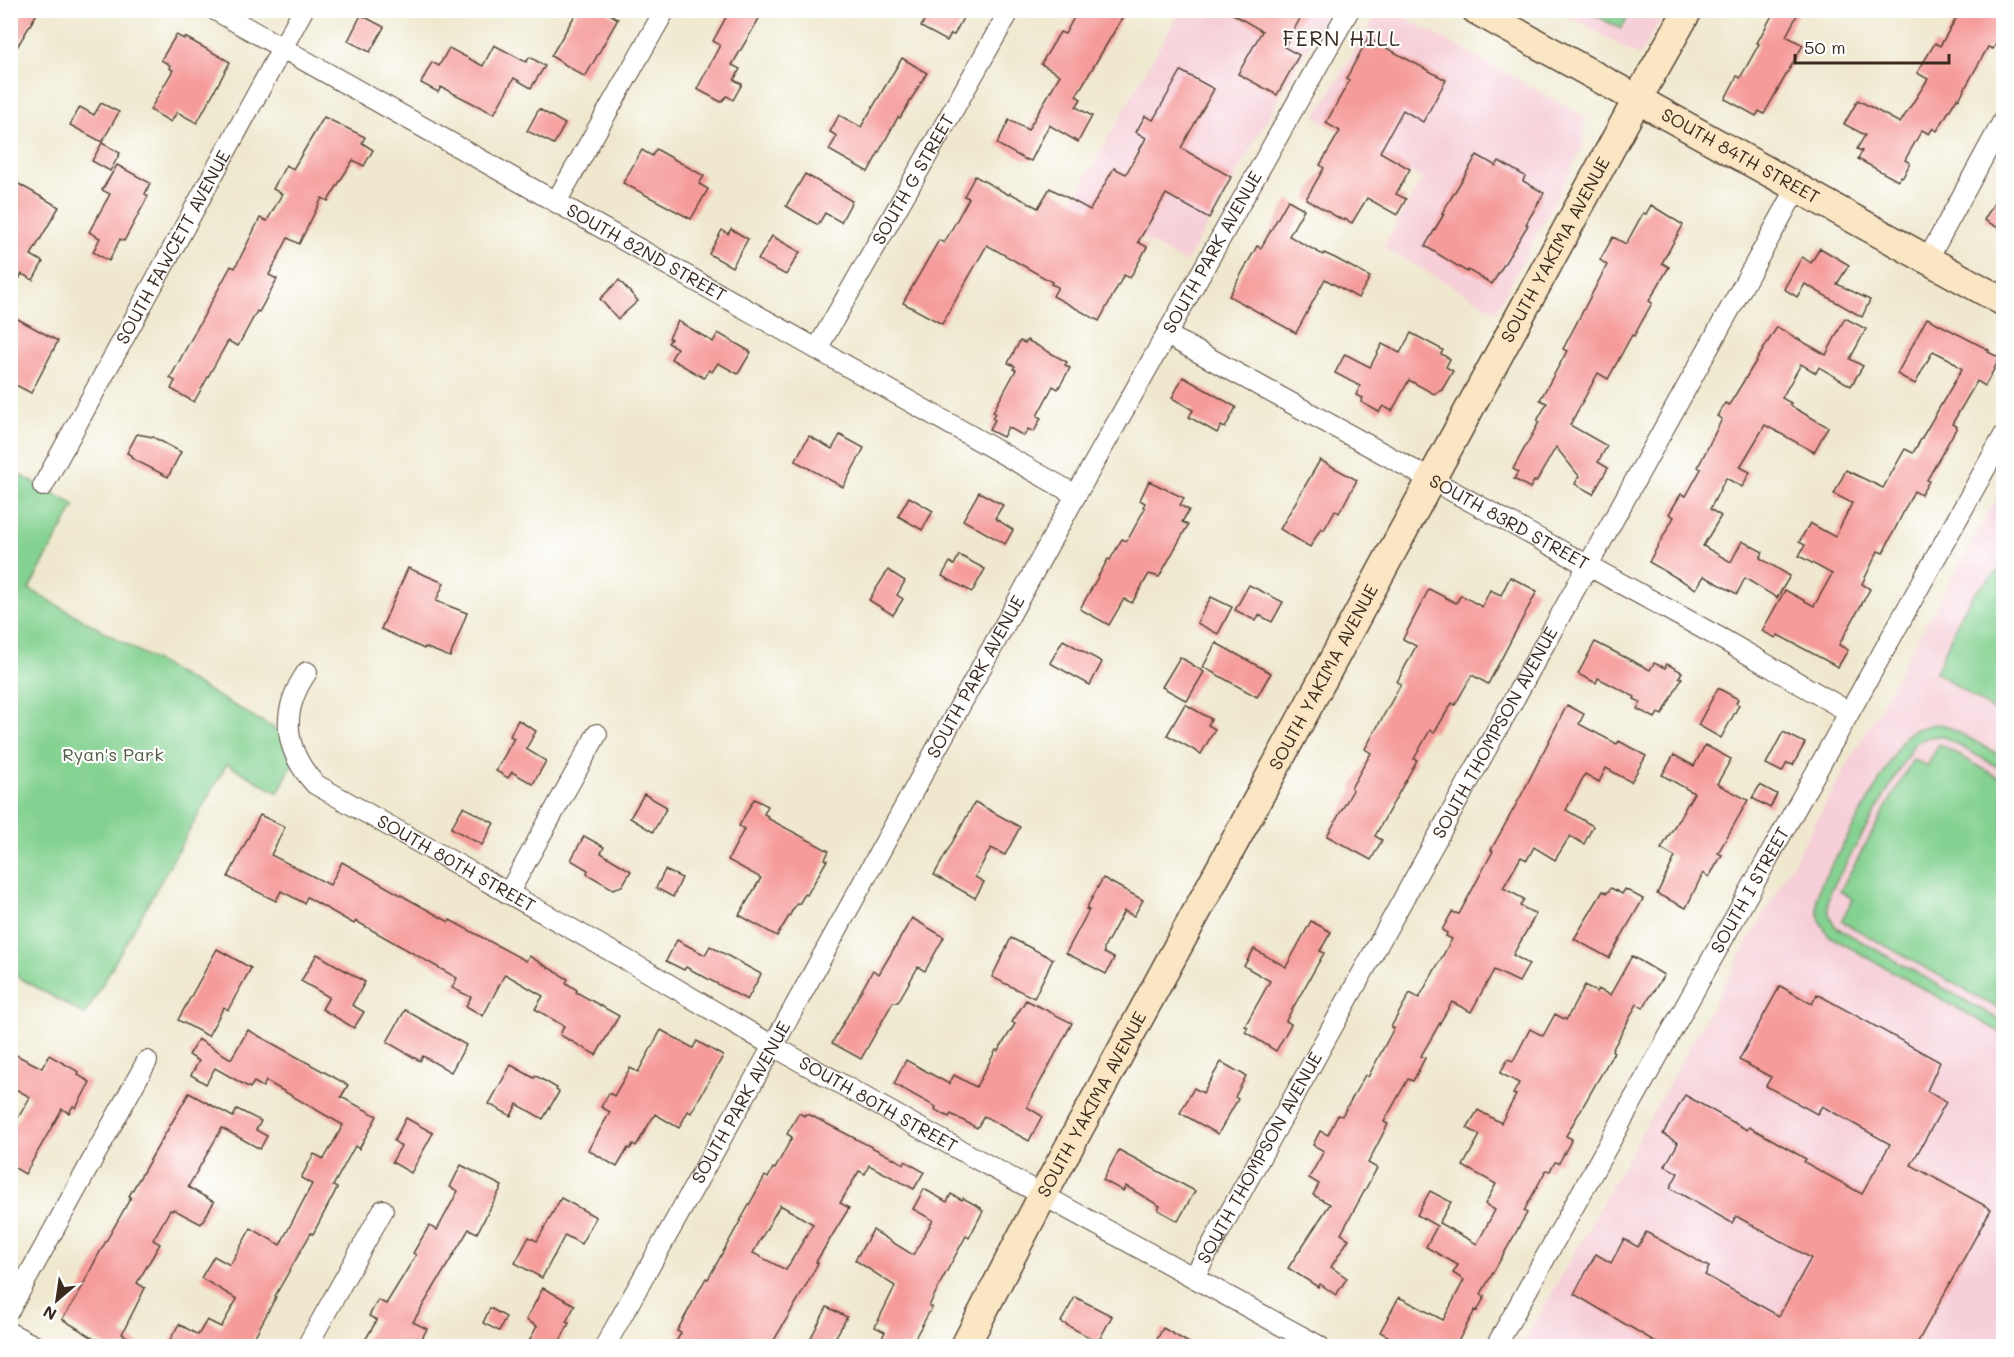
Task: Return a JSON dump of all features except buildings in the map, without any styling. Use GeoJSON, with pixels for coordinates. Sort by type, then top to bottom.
{"type":"FeatureCollection","features":[{"type":"Feature","properties":{"kind":"main road","name":"SOUTH 84TH STREET"},"geometry":{"type":"LineString","coordinates":[[1476,10],[2004,302]]}},
{"type":"Feature","properties":{"kind":"main road","name":"SOUTH YAKIMA AVENUE"},"geometry":{"type":"LineString","coordinates":[[965,1347],[1042,1197],[1638,98],[1688,10]]}},
{"type":"Feature","properties":{"kind":"street","name":"SOUTH 82ND STREET"},"geometry":{"type":"LineString","coordinates":[[215,10],[1077,495]]}},
{"type":"Feature","properties":{"kind":"street","name":"SOUTH FAWCETT AVENUE"},"geometry":{"type":"LineString","coordinates":[[43,486],[303,10]]}},
{"type":"Feature","properties":{"kind":"street"},"geometry":{"type":"LineString","coordinates":[[556,202],[665,10]]}},
{"type":"Feature","properties":{"kind":"street","name":"SOUTH G STREET"},"geometry":{"type":"LineString","coordinates":[[817,349],[1010,10]]}},
{"type":"Feature","properties":{"kind":"street","name":"SOUTH PARK AVENUE"},"geometry":{"type":"LineString","coordinates":[[605,1347],[1077,495],[1349,10]]}},
{"type":"Feature","properties":{"kind":"street"},"geometry":{"type":"LineString","coordinates":[[1928,260],[2004,119]]}},
{"type":"Feature","properties":{"kind":"street","name":"SOUTH THOMPSON AVENUE"},"geometry":{"type":"LineString","coordinates":[[1194,1277],[1797,188]]}},
{"type":"Feature","properties":{"kind":"street","name":"SOUTH 83RD STREET"},"geometry":{"type":"LineString","coordinates":[[1167,335],[1722,639],[1850,712]]}},
{"type":"Feature","properties":{"kind":"street","name":"SOUTH I STREET"},"geometry":{"type":"LineString","coordinates":[[1496,1347],[2004,435]]}},
{"type":"Feature","properties":{"kind":"street","name":"SOUTH 80TH STREET"},"geometry":{"type":"LineString","coordinates":[[307,672],[291,702],[289,733],[301,769],[315,784],[1042,1197],[1194,1277],[1319,1347]]}},
{"type":"Feature","properties":{"kind":"street"},"geometry":{"type":"LineString","coordinates":[[508,894],[597,734]]}},
{"type":"Feature","properties":{"kind":"street"},"geometry":{"type":"LineString","coordinates":[[10,1309],[147,1061]]}},
{"type":"Feature","properties":{"kind":"street"},"geometry":{"type":"LineString","coordinates":[[307,1347],[383,1210]]}},
{"type":"Feature","properties":{"kind":"street"},"geometry":{"type":"LineString","coordinates":[[10,1333],[33,1346]]}},
{"type":"Feature","properties":{"kind":"shaded area"},"geometry":{"type":"Polygon","coordinates":[[[1180,11],[1328,11],[1186,263],[1073,200],[1180,11]]]}},
{"type":"Feature","properties":{"kind":"shaded area"},"geometry":{"type":"Polygon","coordinates":[[[1560,11],[1666,11],[1639,56],[1560,11]]]}},
{"type":"Feature","properties":{"kind":"shaded area"},"geometry":{"type":"Polygon","coordinates":[[[1397,13],[1585,117],[1583,147],[1496,311],[1383,247],[1422,179],[1315,117],[1377,15],[1397,13]]]}},
{"type":"Feature","properties":{"kind":"shaded area"},"geometry":{"type":"Polygon","coordinates":[[[2003,487],[2003,1346],[1522,1346],[2003,487]]]}},
{"type":"Feature","properties":{"kind":"green space"},"geometry":{"type":"Polygon","coordinates":[[[1587,11],[1631,11],[1621,29],[1587,11]]]}},
{"type":"Feature","properties":{"kind":"green space","name":"Ryan's Park"},"geometry":{"type":"Polygon","coordinates":[[[11,470],[75,505],[29,589],[286,735],[292,765],[278,793],[227,764],[85,1015],[11,973],[11,470]]]}},
{"type":"Feature","properties":{"kind":"green space"},"geometry":{"type":"Polygon","coordinates":[[[2003,566],[2003,717],[1936,672],[1960,616],[1973,595],[2003,566]]]}},
{"type":"Feature","properties":{"kind":"green space"},"geometry":{"type":"Polygon","coordinates":[[[1934,724],[1945,725],[2003,757],[2003,770],[1942,736],[1920,740],[1914,744],[1831,890],[1828,900],[1829,913],[1836,927],[2003,1022],[2003,1034],[1829,936],[1817,911],[1817,898],[1821,884],[1904,737],[1913,730],[1934,724]]]}},
{"type":"Feature","properties":{"kind":"green space"},"geometry":{"type":"Polygon","coordinates":[[[1939,744],[2003,780],[2003,1011],[1841,921],[1853,899],[1840,891],[1913,759],[1927,766],[1939,744]]]}},
{"type":"Feature","properties":{"kind":"district","name":"FERN HILL"},"geometry":{"type":"Point","coordinates":[1342,39]}}]}
